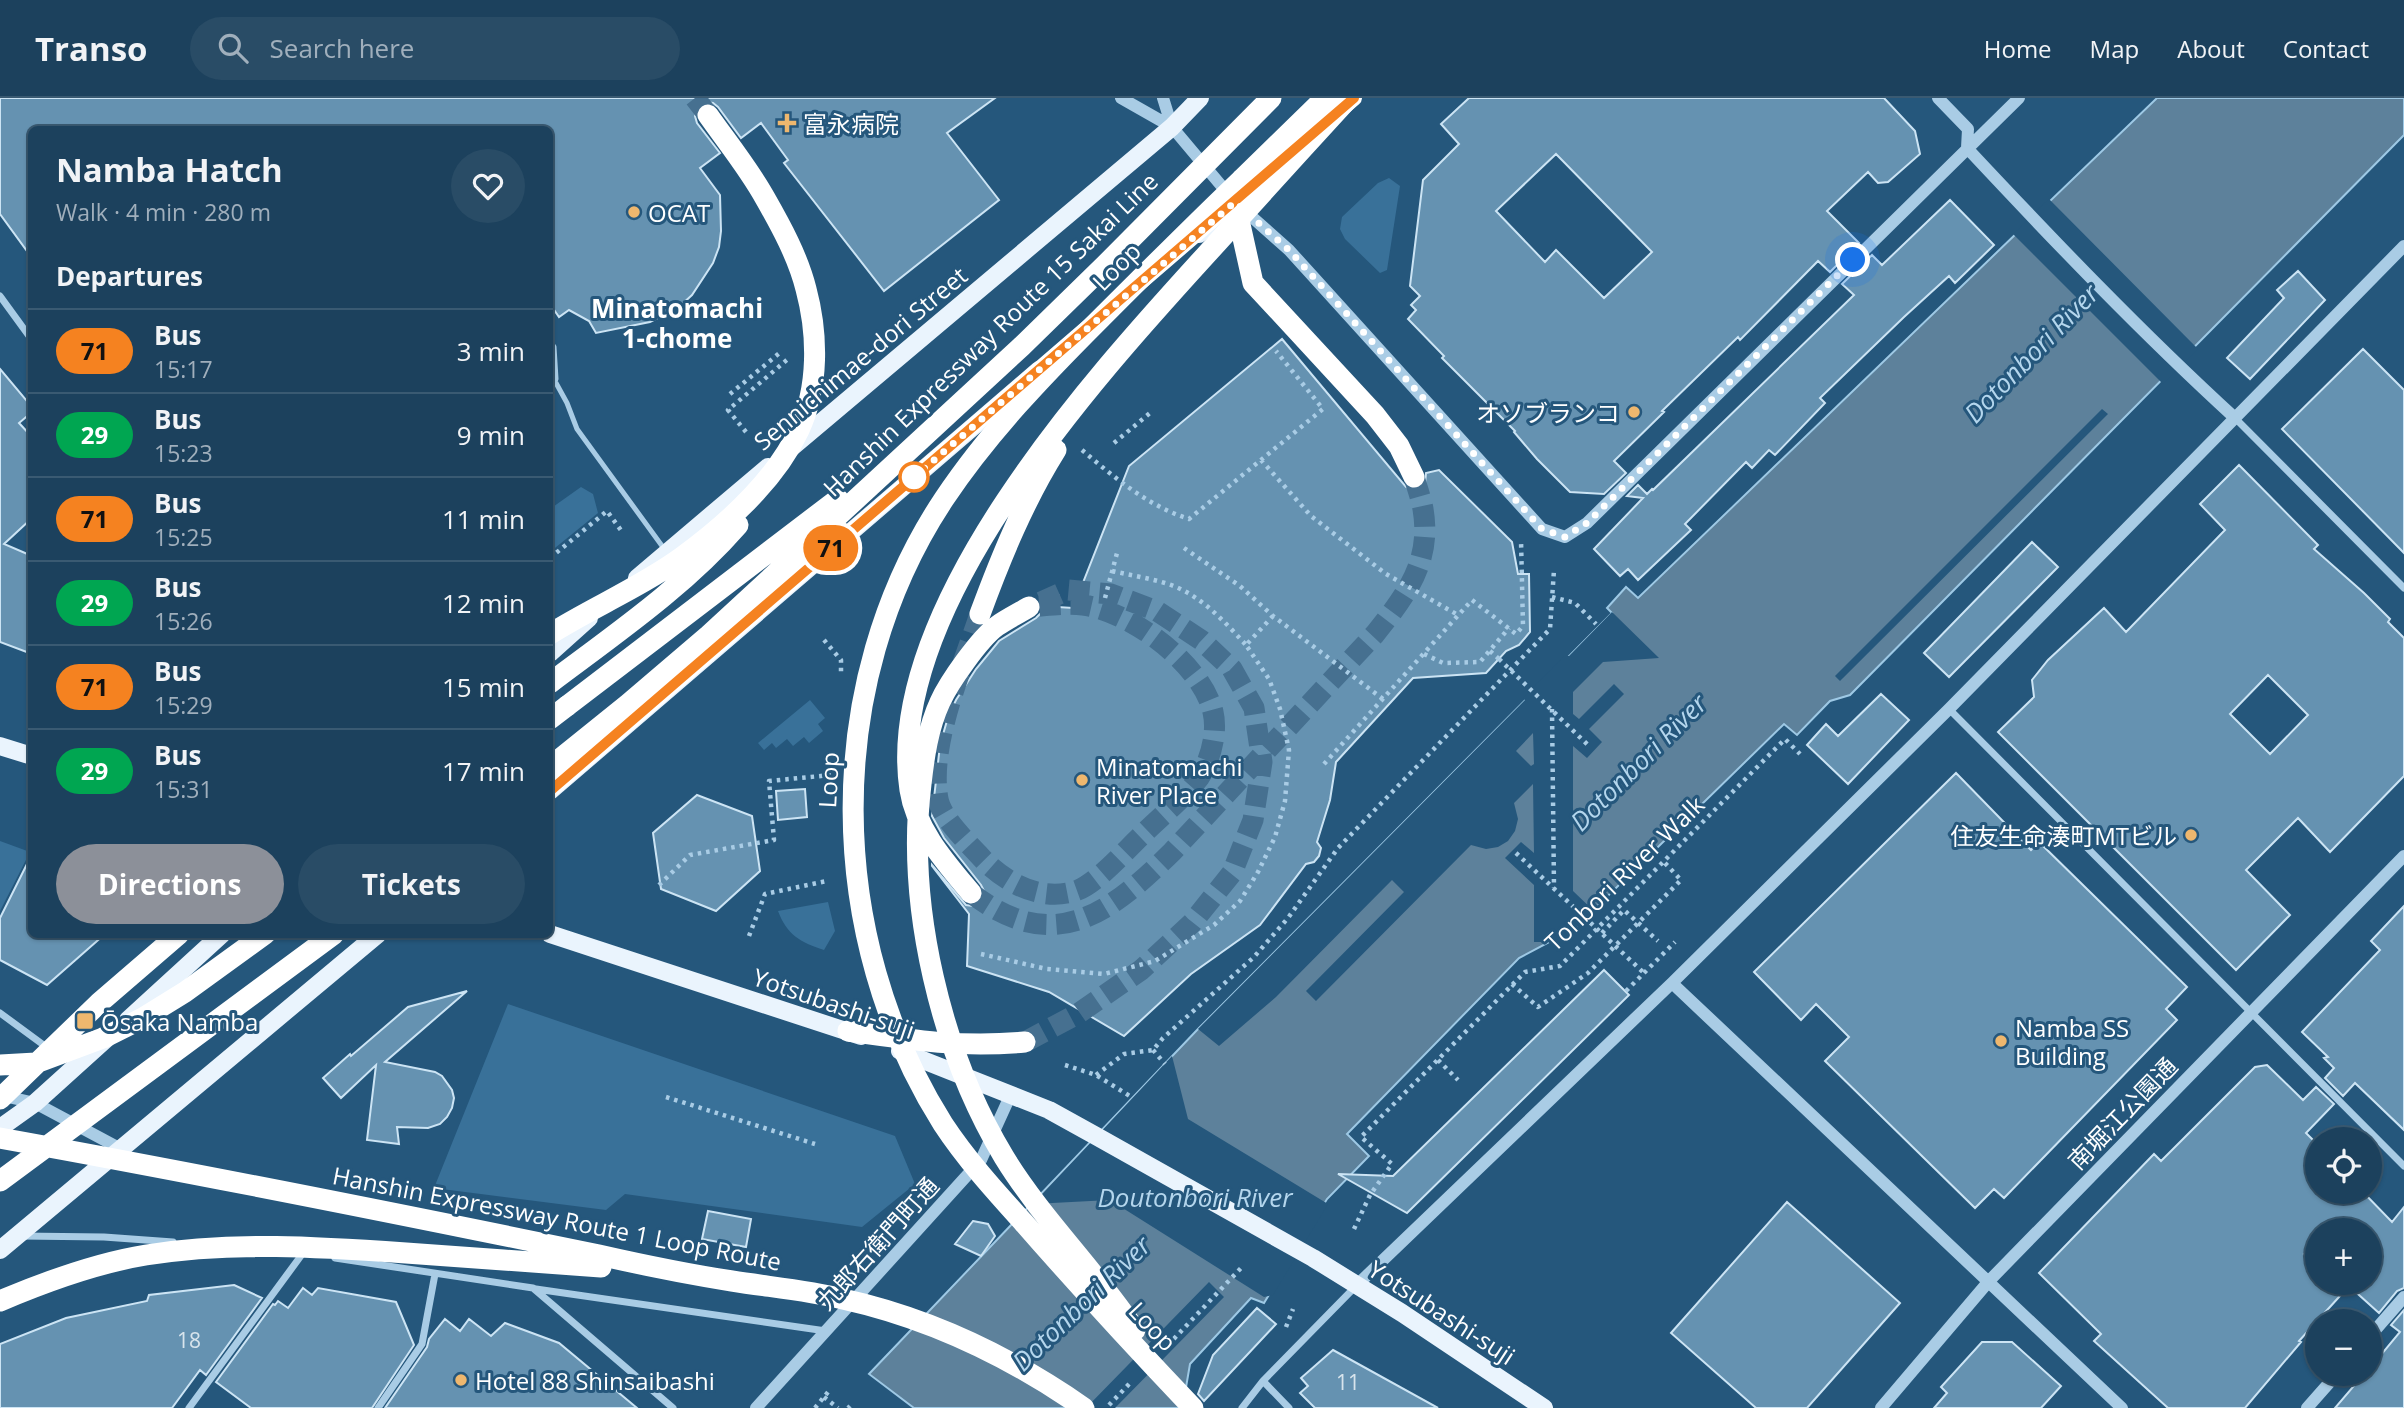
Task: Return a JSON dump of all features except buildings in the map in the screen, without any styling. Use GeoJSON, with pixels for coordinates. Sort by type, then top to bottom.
{"type":"FeatureCollection","features":[{"type":"Feature","properties":{"kind":"highway","name":"Hanshin Expressway Route 15 Sakai Line"},"geometry":{"type":"LineString","coordinates":[[553,765],[709,635],[1106,264],[1271,98]]}},
{"type":"Feature","properties":{"kind":"highway","name":"Loop"},"geometry":{"type":"LineString","coordinates":[[1193,1408],[986,1180],[944,1126],[912,1068],[887,1010],[869,949],[857,878],[852,813],[856,744],[870,665],[885,615],[913,553],[943,500],[986,443],[1059,360],[1325,98]]}},
{"type":"Feature","properties":{"kind":"highway"},"geometry":{"type":"LineString","coordinates":[[971,893],[925,832],[910,793],[907,753],[912,712],[924,660],[967,566],[1026,471],[1070,412],[1190,273],[1349,98]]}},
{"type":"Feature","properties":{"kind":"highway"},"geometry":{"type":"LineString","coordinates":[[553,681],[643,612],[716,550],[782,463],[800,429],[811,395],[813,324],[806,288],[788,242],[763,195],[708,115]]}},
{"type":"Feature","properties":{"kind":"highway"},"geometry":{"type":"LineString","coordinates":[[1235,202],[1253,283],[1375,415],[1399,446],[1414,477]]}},
{"type":"Feature","properties":{"kind":"highway"},"geometry":{"type":"LineString","coordinates":[[980,614],[1023,510],[1049,462],[1135,335]]}},
{"type":"Feature","properties":{"kind":"highway"},"geometry":{"type":"LineString","coordinates":[[553,717],[939,421]]}},
{"type":"Feature","properties":{"kind":"highway"},"geometry":{"type":"LineString","coordinates":[[553,632],[654,576],[706,538],[759,488],[800,429]]}},
{"type":"Feature","properties":{"kind":"highway"},"geometry":{"type":"LineString","coordinates":[[1029,607],[995,627],[967,660],[940,701],[925,748],[916,820],[917,879],[925,938],[959,1062],[1003,1156],[1028,1193],[1114,1298],[1171,1385]]}},
{"type":"Feature","properties":{"kind":"highway"},"geometry":{"type":"LineString","coordinates":[[0,1097],[99,1003],[174,938]]}},
{"type":"Feature","properties":{"kind":"highway"},"geometry":{"type":"LineString","coordinates":[[143,1018],[179,991],[239,938]]}},
{"type":"Feature","properties":{"kind":"highway"},"geometry":{"type":"LineString","coordinates":[[0,1065],[36,1063],[103,1038],[143,1018],[185,992],[259,938]]}},
{"type":"Feature","properties":{"kind":"highway"},"geometry":{"type":"LineString","coordinates":[[0,1181],[329,938]]}},
{"type":"Feature","properties":{"kind":"highway"},"geometry":{"type":"LineString","coordinates":[[848,1031],[944,1045],[1025,1042]]}},
{"type":"Feature","properties":{"kind":"highway","name":"Hanshin Expressway Route 1 Loop Route"},"geometry":{"type":"LineString","coordinates":[[0,1138],[372,1208],[684,1273],[843,1299],[951,1334],[1006,1360],[1054,1387],[1084,1408]]}},
{"type":"Feature","properties":{"kind":"highway"},"geometry":{"type":"LineString","coordinates":[[0,1301],[40,1284],[96,1266],[145,1255],[207,1249],[312,1247],[684,1273]]}},
{"type":"Feature","properties":{"kind":"main road","name":"Sennichimae-dori Street"},"geometry":{"type":"LineString","coordinates":[[553,650],[1172,127],[1200,98]]}},
{"type":"Feature","properties":{"kind":"main road"},"geometry":{"type":"LineString","coordinates":[[553,788],[1354,98]]}},
{"type":"Feature","properties":{"kind":"main road"},"geometry":{"type":"LineString","coordinates":[[0,746],[28,756]]}},
{"type":"Feature","properties":{"kind":"main road","name":"Yotsubashi-suji"},"geometry":{"type":"LineString","coordinates":[[553,935],[848,1031],[1049,1110],[1313,1258],[1544,1408]]}},
{"type":"Feature","properties":{"kind":"main road"},"geometry":{"type":"LineString","coordinates":[[0,1128],[35,1103],[218,938]]}},
{"type":"Feature","properties":{"kind":"main road"},"geometry":{"type":"LineString","coordinates":[[0,1250],[373,938]]}},
{"type":"Feature","properties":{"kind":"street"},"geometry":{"type":"LineString","coordinates":[[1121,98],[1172,127],[1235,202],[1289,250],[1542,529],[1565,537],[1587,523],[2019,98]]}},
{"type":"Feature","properties":{"kind":"street"},"geometry":{"type":"LineString","coordinates":[[1163,98],[1172,127]]}},
{"type":"Feature","properties":{"kind":"street"},"geometry":{"type":"LineString","coordinates":[[1938,98],[1968,129],[1967,148],[2025,210],[2404,588]]}},
{"type":"Feature","properties":{"kind":"street"},"geometry":{"type":"LineString","coordinates":[[1242,1408],[1263,1381],[1357,1285],[1672,983],[1949,709],[2404,246]]}},
{"type":"Feature","properties":{"kind":"street"},"geometry":{"type":"LineString","coordinates":[[0,296],[28,334]]}},
{"type":"Feature","properties":{"kind":"street"},"geometry":{"type":"LineString","coordinates":[[1949,709],[2404,1166]]}},
{"type":"Feature","properties":{"kind":"street","name":"南堀江公園通"},"geometry":{"type":"LineString","coordinates":[[1881,1408],[1989,1281],[2404,856]]}},
{"type":"Feature","properties":{"kind":"street"},"geometry":{"type":"LineString","coordinates":[[1672,983],[2122,1408]]}},
{"type":"Feature","properties":{"kind":"street"},"geometry":{"type":"LineString","coordinates":[[0,1013],[75,1068]]}},
{"type":"Feature","properties":{"kind":"street","name":"九郎右衛門町通"},"geometry":{"type":"LineString","coordinates":[[756,1408],[981,1160],[1011,1094]]}},
{"type":"Feature","properties":{"kind":"street"},"geometry":{"type":"LineString","coordinates":[[0,1097],[35,1103],[121,1149]]}},
{"type":"Feature","properties":{"kind":"street"},"geometry":{"type":"LineString","coordinates":[[15,1236],[104,1237],[303,1253],[826,1331]]}},
{"type":"Feature","properties":{"kind":"street"},"geometry":{"type":"LineString","coordinates":[[192,1407],[303,1253]]}},
{"type":"Feature","properties":{"kind":"street"},"geometry":{"type":"LineString","coordinates":[[378,1408],[422,1344],[435,1274]]}},
{"type":"Feature","properties":{"kind":"street"},"geometry":{"type":"LineString","coordinates":[[533,1289],[673,1408]]}},
{"type":"Feature","properties":{"kind":"street"},"geometry":{"type":"LineString","coordinates":[[2382,1322],[2404,1297]]}},
{"type":"Feature","properties":{"kind":"street"},"geometry":{"type":"LineString","coordinates":[[1263,1381],[1289,1408]]}},
{"type":"Feature","properties":{"kind":"street"},"geometry":{"type":"LineString","coordinates":[[2307,1408],[2326,1386]]}},
{"type":"Feature","properties":{"kind":"lane"},"geometry":{"type":"LineString","coordinates":[[553,346],[556,380]]}},
{"type":"Feature","properties":{"kind":"lane"},"geometry":{"type":"LineString","coordinates":[[553,376],[577,429],[667,552]]}},
{"type":"Feature","properties":{"kind":"path"},"geometry":{"type":"LineString","coordinates":[[1077,446],[1122,484],[1169,512],[1189,519],[1323,409],[1272,346]]}},
{"type":"Feature","properties":{"kind":"path"},"geometry":{"type":"LineString","coordinates":[[730,394],[782,351]]}},
{"type":"Feature","properties":{"kind":"path"},"geometry":{"type":"LineString","coordinates":[[746,432],[728,410],[790,357]]}},
{"type":"Feature","properties":{"kind":"path"},"geometry":{"type":"LineString","coordinates":[[756,373],[763,381]]}},
{"type":"Feature","properties":{"kind":"path"},"geometry":{"type":"LineString","coordinates":[[1114,443],[1150,413]]}},
{"type":"Feature","properties":{"kind":"path"},"geometry":{"type":"LineString","coordinates":[[1261,460],[1311,516],[1385,574],[1458,615]]}},
{"type":"Feature","properties":{"kind":"path"},"geometry":{"type":"LineString","coordinates":[[553,556],[607,511],[623,533]]}},
{"type":"Feature","properties":{"kind":"path"},"geometry":{"type":"LineString","coordinates":[[1324,764],[1472,600],[1516,634],[1523,626],[1521,537]]}},
{"type":"Feature","properties":{"kind":"path"},"geometry":{"type":"LineString","coordinates":[[1184,548],[1240,586],[1273,616],[1382,699]]}},
{"type":"Feature","properties":{"kind":"path"},"geometry":{"type":"LineString","coordinates":[[1105,597],[1117,553]]}},
{"type":"Feature","properties":{"kind":"path"},"geometry":{"type":"LineString","coordinates":[[1096,1075],[1124,1054],[1153,1050],[1254,957],[1288,918],[1338,848],[1550,629],[1554,570]]}},
{"type":"Feature","properties":{"kind":"path"},"geometry":{"type":"LineString","coordinates":[[981,954],[1047,969],[1104,974],[1155,961],[1214,925],[1240,901],[1275,837],[1285,801],[1289,750],[1280,709],[1269,679],[1246,645],[1221,618],[1195,598],[1167,584],[1112,571]]}},
{"type":"Feature","properties":{"kind":"path"},"geometry":{"type":"LineString","coordinates":[[1552,597],[1574,603],[1596,624]]}},
{"type":"Feature","properties":{"kind":"path"},"geometry":{"type":"LineString","coordinates":[[1246,645],[1273,616]]}},
{"type":"Feature","properties":{"kind":"path"},"geometry":{"type":"LineString","coordinates":[[1424,654],[1443,663],[1479,662],[1509,628]]}},
{"type":"Feature","properties":{"kind":"path"},"geometry":{"type":"LineString","coordinates":[[824,640],[841,660],[841,680]]}},
{"type":"Feature","properties":{"kind":"path"},"geometry":{"type":"LineString","coordinates":[[1490,651],[1590,747]]}},
{"type":"Feature","properties":{"kind":"path"},"geometry":{"type":"LineString","coordinates":[[1552,709],[1554,888]]}},
{"type":"Feature","properties":{"kind":"path","name":"Tonbori River Walk"},"geometry":{"type":"LineString","coordinates":[[1354,1228],[1370,1195],[1392,1164],[1361,1136],[1525,972],[1560,965],[1785,738],[1800,754]]}},
{"type":"Feature","properties":{"kind":"path"},"geometry":{"type":"LineString","coordinates":[[659,885],[690,855],[774,840],[769,781],[835,774]]}},
{"type":"Feature","properties":{"kind":"path"},"geometry":{"type":"LineString","coordinates":[[1516,853],[1644,973]]}},
{"type":"Feature","properties":{"kind":"path","name":"Tonbori River Walk"},"geometry":{"type":"LineString","coordinates":[[1512,984],[1538,1007],[1588,973],[1681,880],[1663,861]]}},
{"type":"Feature","properties":{"kind":"path"},"geometry":{"type":"LineString","coordinates":[[749,936],[765,894],[827,881]]}},
{"type":"Feature","properties":{"kind":"path"},"geometry":{"type":"LineString","coordinates":[[1602,933],[1624,910],[1658,941]]}},
{"type":"Feature","properties":{"kind":"path"},"geometry":{"type":"LineString","coordinates":[[1626,991],[1675,942]]}},
{"type":"Feature","properties":{"kind":"path"},"geometry":{"type":"LineString","coordinates":[[1153,1050],[1165,1064]]}},
{"type":"Feature","properties":{"kind":"path"},"geometry":{"type":"LineString","coordinates":[[1437,1060],[1458,1080]]}},
{"type":"Feature","properties":{"kind":"path"},"geometry":{"type":"LineString","coordinates":[[1065,1065],[1096,1075],[1133,1098]]}},
{"type":"Feature","properties":{"kind":"path"},"geometry":{"type":"LineString","coordinates":[[666,1097],[815,1144]]}},
{"type":"Feature","properties":{"kind":"path"},"geometry":{"type":"LineString","coordinates":[[1208,1305],[1241,1268]]}},
{"type":"Feature","properties":{"kind":"path"},"geometry":{"type":"LineString","coordinates":[[815,1408],[826,1394],[838,1408]]}},
{"type":"Feature","properties":{"kind":"shaded area"},"geometry":{"type":"Polygon","coordinates":[[[1389,178],[1400,186],[1387,270],[1380,273],[1345,239],[1340,229],[1342,217],[1378,183],[1389,178]]]}},
{"type":"Feature","properties":{"kind":"shaded area"},"geometry":{"type":"Polygon","coordinates":[[[581,487],[593,494],[598,513],[553,550],[553,507],[581,487]]]}},
{"type":"Feature","properties":{"kind":"shaded area"},"geometry":{"type":"Polygon","coordinates":[[[810,700],[825,718],[818,724],[823,731],[809,743],[804,737],[793,746],[787,739],[776,748],[772,743],[764,750],[758,743],[810,700]]]}},
{"type":"Feature","properties":{"kind":"shaded area"},"geometry":{"type":"Polygon","coordinates":[[[0,841],[28,851],[28,856],[0,911],[0,841]]]}},
{"type":"Feature","properties":{"kind":"shaded area"},"geometry":{"type":"Polygon","coordinates":[[[828,902],[835,931],[824,950],[808,944],[790,932],[778,911],[828,902]]]}},
{"type":"Feature","properties":{"kind":"shaded area"},"geometry":{"type":"Polygon","coordinates":[[[508,1004],[895,1136],[915,1184],[862,1227],[625,1194],[606,1210],[434,1188],[508,1004]]]}},
{"type":"Feature","properties":{"kind":"water","name":"Doutonbori River"},"geometry":{"type":"Polygon","coordinates":[[[2157,98],[2404,98],[2404,135],[1850,695],[1830,701],[1797,735],[1784,724],[1574,929],[1519,958],[1347,1134],[1369,1156],[1327,1199],[1264,1303],[1251,1298],[1190,1364],[1185,1393],[1200,1408],[914,1408],[869,1374],[1198,1029],[1612,613],[1607,608],[1626,587],[1638,598],[2157,98]]]}},
{"type":"Feature","properties":{"kind":"pier"},"geometry":{"type":"Polygon","coordinates":[[[2049,199],[2198,349],[2163,384],[2013,234],[2049,199]]]}},
{"type":"Feature","properties":{"kind":"pier"},"geometry":{"type":"Polygon","coordinates":[[[2102,409],[2108,414],[1840,681],[1835,676],[2102,409]]]}},
{"type":"Feature","properties":{"kind":"pier"},"geometry":{"type":"Polygon","coordinates":[[[1612,612],[1659,658],[1603,662],[1573,692],[1573,714],[1579,719],[1614,684],[1624,694],[1589,729],[1602,742],[1587,758],[1573,746],[1573,891],[1596,913],[1580,928],[1573,923],[1573,934],[1557,942],[1534,942],[1534,885],[1505,858],[1521,842],[1534,853],[1533,784],[1514,803],[1518,819],[1515,831],[1508,841],[1498,847],[1486,849],[1471,845],[1316,1001],[1306,991],[1404,892],[1392,880],[1276,997],[1219,1046],[1198,1029],[1525,700],[1523,698],[1564,656],[1569,656],[1612,612]],[[1533,733],[1516,751],[1531,766],[1534,764],[1533,733]]]}},
{"type":"Feature","properties":{"kind":"pier"},"geometry":{"type":"Polygon","coordinates":[[[1172,1056],[1188,1119],[1328,1204],[1273,1295],[1264,1297],[1110,1200],[1033,1204],[1172,1056]]]}},
{"type":"Feature","properties":{"kind":"pier"},"geometry":{"type":"Polygon","coordinates":[[[1209,1282],[1224,1297],[1115,1408],[1086,1408],[1209,1282]]]}},
{"type":"Feature","properties":{"kind":"tunnel"},"geometry":{"type":"LineString","coordinates":[[695,98],[708,115]]}},
{"type":"Feature","properties":{"kind":"tunnel"},"geometry":{"type":"LineString","coordinates":[[971,893],[1001,912],[1029,922],[1054,924],[1079,920],[1103,909],[1149,874],[1375,634],[1397,605],[1414,577],[1424,545],[1423,509],[1414,477]]}},
{"type":"Feature","properties":{"kind":"tunnel"},"geometry":{"type":"LineString","coordinates":[[1025,1042],[1079,1013],[1141,970],[1192,923],[1232,873],[1253,820],[1262,762],[1254,708],[1232,669],[1201,640],[1157,611],[1111,594],[1068,590],[1041,602]]}},
{"type":"Feature","properties":{"kind":"tunnel"},"geometry":{"type":"LineString","coordinates":[[980,614],[942,730],[936,777],[940,806],[961,836],[999,873],[1023,888],[1064,894],[1086,886],[1103,873],[1193,786],[1210,755],[1214,720],[1206,694],[1195,676],[1162,643],[1142,629],[1102,609],[1083,605],[1029,607]]}},
{"type":"Feature","properties":{"kind":"bus line","name":"71"},"geometry":{"type":"LineString","coordinates":[[553,788],[1354,98]]}},
{"type":"Feature","properties":{"kind":"place","name":"富永病院"},"geometry":{"type":"Point","coordinates":[787,123]}},
{"type":"Feature","properties":{"kind":"place","name":"OCAT"},"geometry":{"type":"Point","coordinates":[634,212]}},
{"type":"Feature","properties":{"kind":"place","name":"オソブランコ"},"geometry":{"type":"Point","coordinates":[1634,412]}},
{"type":"Feature","properties":{"kind":"place","name":"Minatomachi River Place"},"geometry":{"type":"Point","coordinates":[1082,780]}},
{"type":"Feature","properties":{"kind":"place","name":"住友生命湊町MTビル"},"geometry":{"type":"Point","coordinates":[2191,835]}},
{"type":"Feature","properties":{"kind":"place","name":"Ōsaka Namba"},"geometry":{"type":"Point","coordinates":[85,1021]}},
{"type":"Feature","properties":{"kind":"place","name":"Namba SS Building"},"geometry":{"type":"Point","coordinates":[2001,1041]}},
{"type":"Feature","properties":{"kind":"place","name":"Hotel 88 Shinsaibashi"},"geometry":{"type":"Point","coordinates":[461,1380]}},
{"type":"Feature","properties":{"kind":"district","name":"Minatomachi 1-chome"},"geometry":{"type":"Point","coordinates":[677,323]}},
{"type":"Feature","properties":{"kind":"route"},"geometry":{"type":"LineString","coordinates":[[914,477],[905,485],[1235,202],[1289,250],[1542,529],[1565,537],[1587,523],[1853,260]]}},
{"type":"Feature","properties":{"kind":"water label","name":"Dotonbori River"},"geometry":{"type":"Point","coordinates":[2031,353]}},
{"type":"Feature","properties":{"kind":"water label","name":"Dotonbori River"},"geometry":{"type":"Point","coordinates":[1638,762]}},
{"type":"Feature","properties":{"kind":"water label","name":"Dotonbori River"},"geometry":{"type":"Point","coordinates":[1081,1303]}}]}
